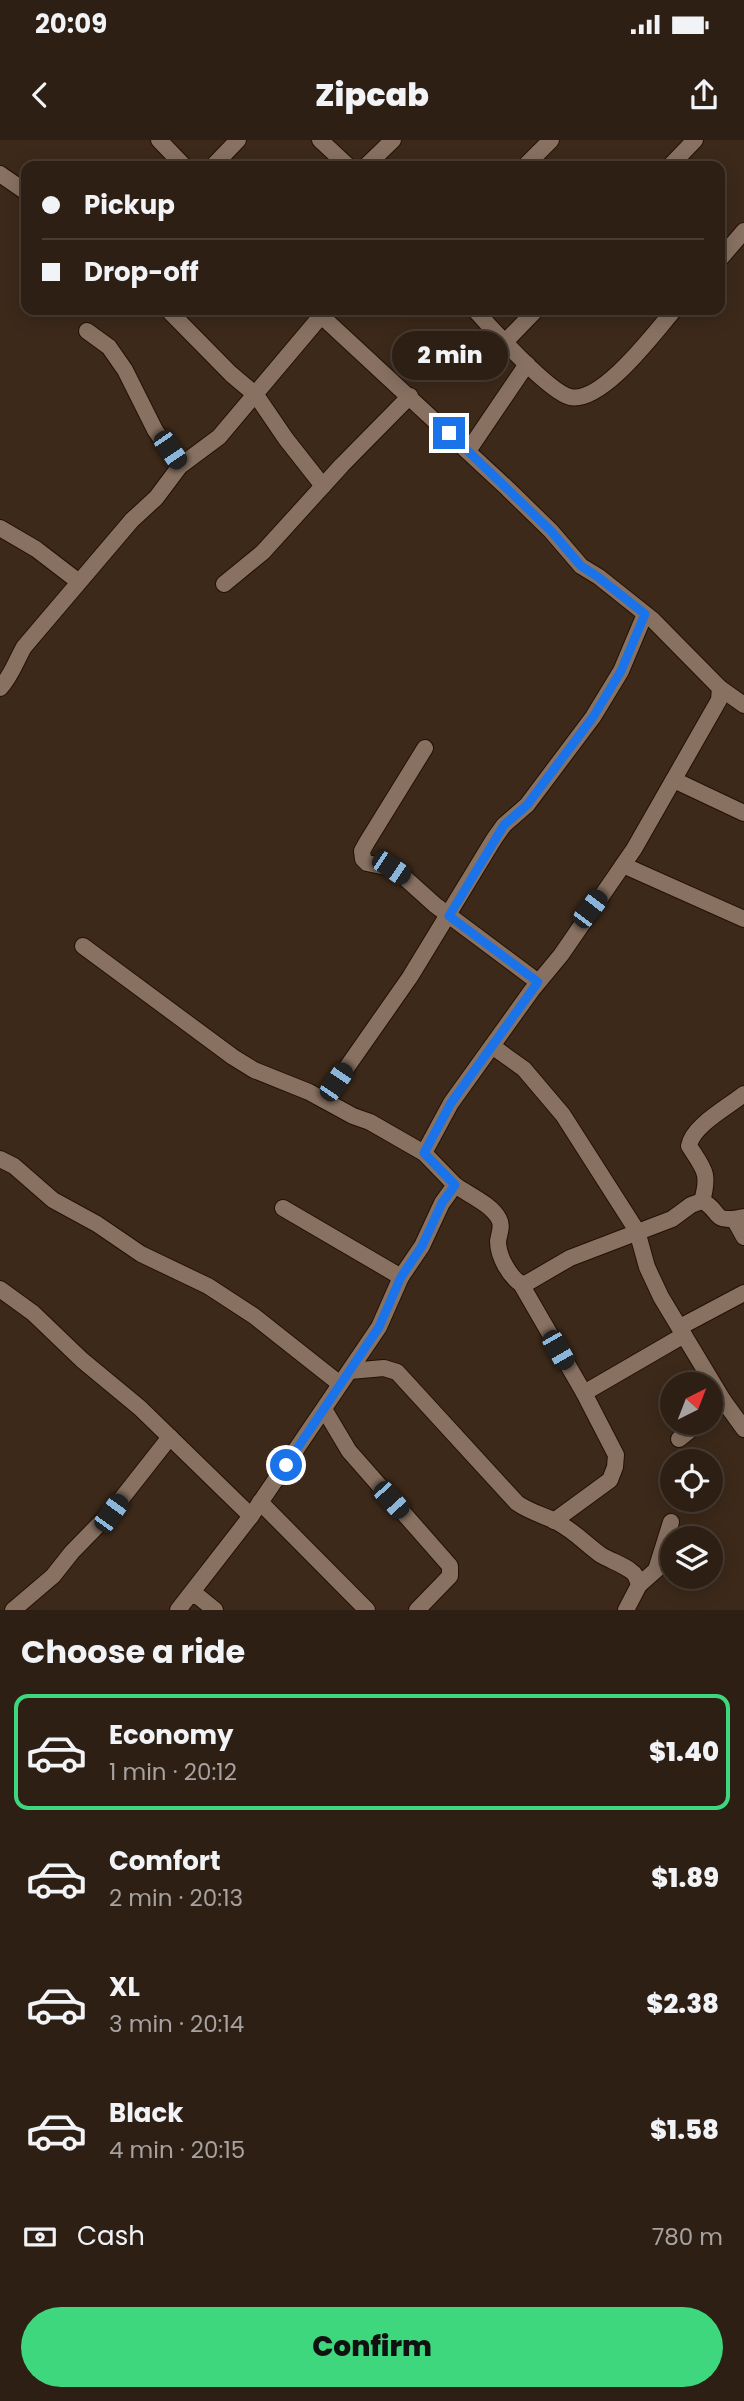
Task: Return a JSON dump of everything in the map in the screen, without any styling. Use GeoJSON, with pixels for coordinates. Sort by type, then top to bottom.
{"type":"FeatureCollection","features":[{"type":"Feature","properties":{"kind":"street"},"geometry":{"type":"LineString","coordinates":[[159,140],[179,161]]}},
{"type":"Feature","properties":{"kind":"street"},"geometry":{"type":"LineString","coordinates":[[218,161],[237,140]]}},
{"type":"Feature","properties":{"kind":"street"},"geometry":{"type":"LineString","coordinates":[[320,140],[343,161]]}},
{"type":"Feature","properties":{"kind":"street"},"geometry":{"type":"LineString","coordinates":[[371,161],[393,140]]}},
{"type":"Feature","properties":{"kind":"street"},"geometry":{"type":"LineString","coordinates":[[530,161],[551,140]]}},
{"type":"Feature","properties":{"kind":"street"},"geometry":{"type":"LineString","coordinates":[[675,161],[695,140]]}},
{"type":"Feature","properties":{"kind":"street"},"geometry":{"type":"LineString","coordinates":[[0,174],[21,189]]}},
{"type":"Feature","properties":{"kind":"street"},"geometry":{"type":"LineString","coordinates":[[725,253],[744,231]]}},
{"type":"Feature","properties":{"kind":"street"},"geometry":{"type":"LineString","coordinates":[[172,315],[256,396],[323,486]]}},
{"type":"Feature","properties":{"kind":"street"},"geometry":{"type":"LineString","coordinates":[[0,688],[8,681],[24,647],[79,582],[132,520],[156,498],[180,466],[219,437],[256,396],[317,315]]}},
{"type":"Feature","properties":{"kind":"street"},"geometry":{"type":"LineString","coordinates":[[320,315],[468,451],[551,531],[581,566],[645,614],[720,688],[744,705]]}},
{"type":"Feature","properties":{"kind":"street"},"geometry":{"type":"LineString","coordinates":[[480,315],[559,393],[572,398],[598,389],[615,375],[640,351],[670,315]]}},
{"type":"Feature","properties":{"kind":"street"},"geometry":{"type":"LineString","coordinates":[[505,342],[531,315]]}},
{"type":"Feature","properties":{"kind":"street"},"geometry":{"type":"LineString","coordinates":[[87,331],[109,347],[125,370],[155,430],[180,466]]}},
{"type":"Feature","properties":{"kind":"street"},"geometry":{"type":"LineString","coordinates":[[468,451],[527,364]]}},
{"type":"Feature","properties":{"kind":"street"},"geometry":{"type":"LineString","coordinates":[[224,584],[263,552],[410,396]]}},
{"type":"Feature","properties":{"kind":"street"},"geometry":{"type":"LineString","coordinates":[[0,528],[36,549],[79,582]]}},
{"type":"Feature","properties":{"kind":"street"},"geometry":{"type":"LineString","coordinates":[[324,1100],[410,977],[504,825],[527,805],[593,717],[621,671],[645,614]]}},
{"type":"Feature","properties":{"kind":"street"},"geometry":{"type":"LineString","coordinates":[[424,1153],[451,1103],[538,982],[561,955],[622,865],[719,700],[720,688]]}},
{"type":"Feature","properties":{"kind":"street"},"geometry":{"type":"LineString","coordinates":[[425,748],[367,842],[362,851],[363,859],[367,863],[391,868],[449,916],[538,982]]}},
{"type":"Feature","properties":{"kind":"street"},"geometry":{"type":"LineString","coordinates":[[674,780],[744,813]]}},
{"type":"Feature","properties":{"kind":"street"},"geometry":{"type":"LineString","coordinates":[[622,865],[744,919]]}},
{"type":"Feature","properties":{"kind":"street"},"geometry":{"type":"LineString","coordinates":[[83,946],[254,1070],[370,1122],[424,1153],[455,1185],[476,1198],[499,1218],[499,1253],[513,1278],[521,1284],[616,1455],[610,1480],[554,1521]]}},
{"type":"Feature","properties":{"kind":"street"},"geometry":{"type":"LineString","coordinates":[[492,1046],[524,1069],[563,1115],[637,1231],[647,1267],[661,1297],[706,1372]]}},
{"type":"Feature","properties":{"kind":"street"},"geometry":{"type":"LineString","coordinates":[[702,1201],[707,1184],[704,1169],[689,1146],[690,1138],[744,1094]]}},
{"type":"Feature","properties":{"kind":"street"},"geometry":{"type":"LineString","coordinates":[[0,1159],[14,1166],[53,1200],[97,1224],[141,1254],[208,1286],[345,1378],[384,1368],[397,1372],[517,1503],[531,1513],[574,1532],[614,1563],[630,1570],[639,1585]]}},
{"type":"Feature","properties":{"kind":"street"},"geometry":{"type":"LineString","coordinates":[[178,1610],[256,1509],[379,1327],[401,1277],[422,1246],[442,1203],[455,1185]]}},
{"type":"Feature","properties":{"kind":"street"},"geometry":{"type":"LineString","coordinates":[[521,1284],[570,1258],[672,1219],[691,1205],[702,1201],[707,1203],[717,1217],[739,1218],[744,1237]]}},
{"type":"Feature","properties":{"kind":"street"},"geometry":{"type":"LineString","coordinates":[[283,1208],[401,1277]]}},
{"type":"Feature","properties":{"kind":"street"},"geometry":{"type":"LineString","coordinates":[[0,1289],[33,1313],[239,1501],[256,1509],[367,1610]]}},
{"type":"Feature","properties":{"kind":"street"},"geometry":{"type":"LineString","coordinates":[[583,1393],[744,1293]]}},
{"type":"Feature","properties":{"kind":"street"},"geometry":{"type":"LineString","coordinates":[[723,1400],[744,1429]]}},
{"type":"Feature","properties":{"kind":"street"},"geometry":{"type":"LineString","coordinates":[[324,1409],[349,1451],[450,1566],[450,1576],[417,1610]]}},
{"type":"Feature","properties":{"kind":"street"},"geometry":{"type":"LineString","coordinates":[[679,1439],[684,1435]]}},
{"type":"Feature","properties":{"kind":"street"},"geometry":{"type":"LineString","coordinates":[[13,1610],[53,1576],[72,1552],[111,1513],[170,1437]]}},
{"type":"Feature","properties":{"kind":"street"},"geometry":{"type":"LineString","coordinates":[[626,1610],[639,1585],[656,1570],[671,1522]]}},
{"type":"Feature","properties":{"kind":"street"},"geometry":{"type":"LineString","coordinates":[[190,1595],[199,1597],[215,1610]]}},
{"type":"Feature","properties":{"kind":"route"},"geometry":{"type":"LineString","coordinates":[[286,1465],[379,1327],[401,1277],[422,1246],[442,1203],[455,1185],[424,1153],[451,1103],[538,982],[449,916],[504,825],[527,805],[593,717],[621,671],[645,614],[581,566],[551,531],[449,433]]}}]}
